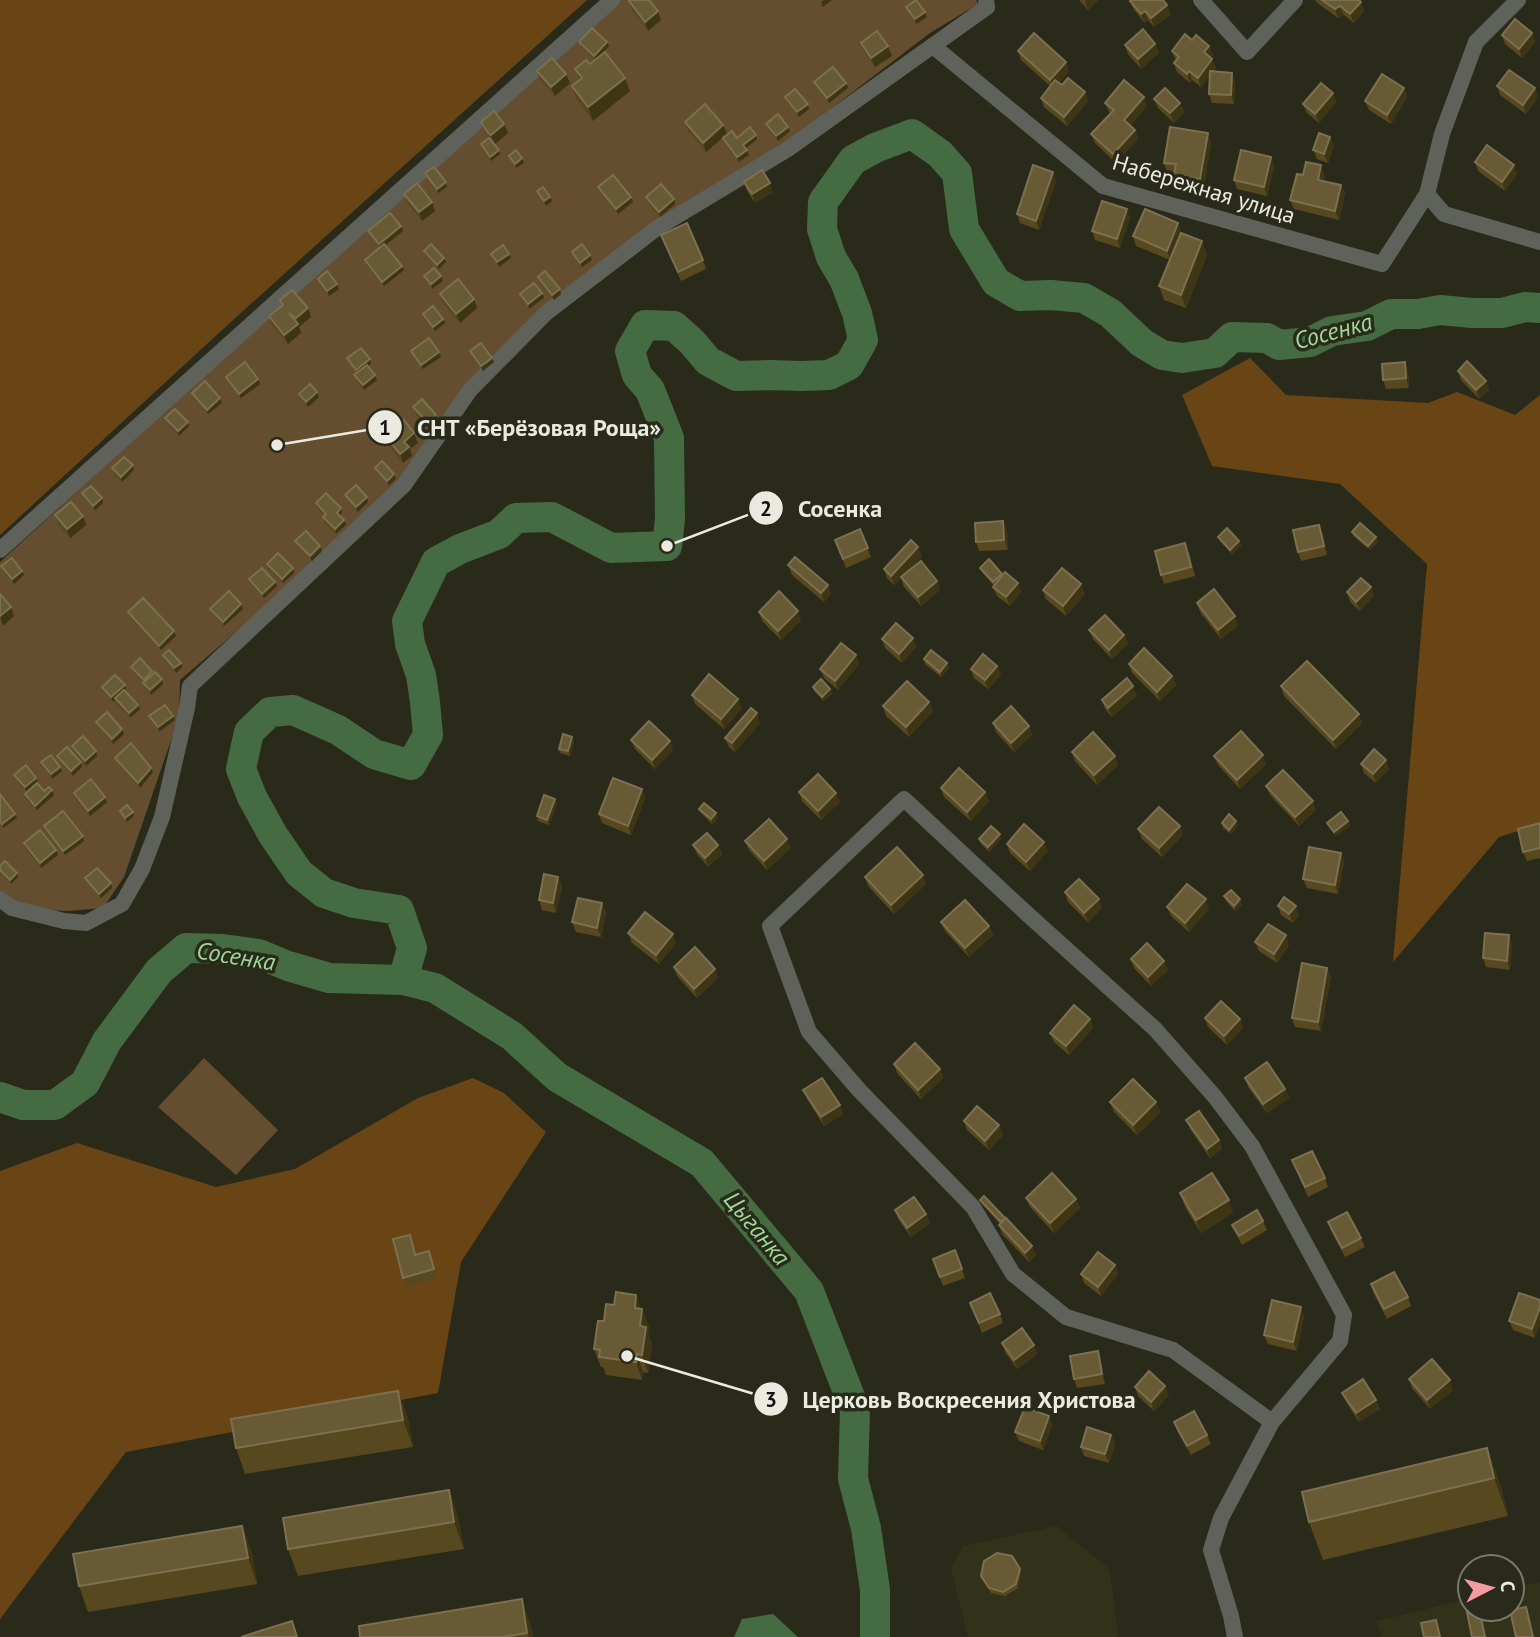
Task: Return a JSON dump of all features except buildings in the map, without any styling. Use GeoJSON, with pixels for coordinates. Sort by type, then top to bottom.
{"type":"FeatureCollection","features":[{"type":"Feature","properties":{"kind":"street"},"geometry":{"type":"LineString","coordinates":[[0,550],[612,0]]}},
{"type":"Feature","properties":{"kind":"street"},"geometry":{"type":"LineString","coordinates":[[0,899],[12,908],[64,921],[86,923],[122,904],[142,869],[162,817],[190,686],[404,485],[470,390],[546,313],[657,228],[788,149],[987,7],[986,0]]}},
{"type":"Feature","properties":{"kind":"street"},"geometry":{"type":"LineString","coordinates":[[1201,0],[1247,52],[1295,0]]}},
{"type":"Feature","properties":{"kind":"street"},"geometry":{"type":"LineString","coordinates":[[1518,0],[1476,42],[1442,134],[1427,194],[1444,214],[1540,242]]}},
{"type":"Feature","properties":{"kind":"street","name":"Набережная улица"},"geometry":{"type":"LineString","coordinates":[[933,46],[1103,186],[1382,264],[1427,194]]}},
{"type":"Feature","properties":{"kind":"street"},"geometry":{"type":"LineString","coordinates":[[1235,1637],[1211,1550],[1221,1518],[1272,1422],[1340,1341],[1344,1315],[1252,1146],[1215,1097],[1155,1030],[904,799],[770,926],[809,1032],[859,1090],[973,1207],[1013,1274],[1066,1317],[1173,1350],[1272,1422]]}},
{"type":"Feature","properties":{"kind":"shaded area"},"geometry":{"type":"Polygon","coordinates":[[[0,0],[587,0],[0,535],[0,0]]]}},
{"type":"Feature","properties":{"kind":"shaded area"},"geometry":{"type":"Polygon","coordinates":[[[615,0],[976,0],[978,4],[930,33],[782,146],[505,347],[399,483],[286,589],[180,680],[179,717],[124,877],[103,908],[69,911],[0,908],[0,562],[615,0]]]}},
{"type":"Feature","properties":{"kind":"shaded area"},"geometry":{"type":"Polygon","coordinates":[[[1250,358],[1286,395],[1428,403],[1457,392],[1515,415],[1540,395],[1540,824],[1499,837],[1393,962],[1427,564],[1340,484],[1212,466],[1182,395],[1250,358]]]}},
{"type":"Feature","properties":{"kind":"shaded area"},"geometry":{"type":"Polygon","coordinates":[[[204,1058],[278,1130],[236,1175],[158,1107],[204,1058]]]}},
{"type":"Feature","properties":{"kind":"shaded area"},"geometry":{"type":"Polygon","coordinates":[[[473,1078],[504,1093],[546,1132],[461,1262],[438,1393],[126,1452],[0,1619],[0,1171],[77,1143],[216,1187],[295,1169],[418,1098],[473,1078]]]}},
{"type":"Feature","properties":{"kind":"shaded area"},"geometry":{"type":"Polygon","coordinates":[[[1057,1526],[1110,1570],[1118,1637],[968,1637],[951,1569],[963,1546],[1057,1526]]]}},
{"type":"Feature","properties":{"kind":"shaded area"},"geometry":{"type":"Polygon","coordinates":[[[1540,1582],[1540,1637],[1382,1637],[1377,1621],[1456,1601],[1456,1623],[1526,1623],[1526,1585],[1540,1582]]]}},
{"type":"Feature","properties":{"kind":"shaded area"},"geometry":{"type":"Polygon","coordinates":[[[773,1614],[798,1637],[734,1637],[742,1619],[773,1614]]]}},
{"type":"Feature","properties":{"kind":"waterway","name":"Сосенка"},"geometry":{"type":"LineString","coordinates":[[0,1097],[23,1105],[55,1105],[85,1083],[107,1041],[159,971],[186,948],[259,954],[329,978],[403,980],[412,948],[399,910],[354,903],[324,893],[299,873],[273,835],[252,797],[241,769],[249,732],[270,712],[293,710],[338,730],[374,754],[411,765],[428,735],[421,675],[410,644],[407,621],[436,562],[460,549],[499,534],[516,518],[552,517],[611,548],[667,546],[670,519],[669,438],[650,390],[637,375],[630,351],[645,325],[674,326],[708,361],[736,376],[829,375],[849,365],[863,340],[857,313],[844,279],[831,257],[822,229],[823,202],[853,160],[875,148],[912,134],[940,154],[957,173],[964,229],[996,282],[1020,296],[1084,298],[1110,313],[1142,343],[1162,355],[1182,358],[1215,353],[1232,337],[1267,338],[1279,345],[1310,342],[1332,331],[1367,326],[1391,314],[1418,314],[1440,310],[1502,313],[1525,307],[1540,308]]}},
{"type":"Feature","properties":{"kind":"waterway","name":"Цыганка"},"geometry":{"type":"LineString","coordinates":[[403,980],[435,988],[512,1036],[557,1077],[702,1163],[809,1291],[855,1410],[853,1479],[866,1528],[875,1590],[875,1637]]}},
{"type":"Feature","properties":{"kind":"place","name":"СНТ «Берёзовая Роща»"},"geometry":{"type":"Point","coordinates":[277,445]}},
{"type":"Feature","properties":{"kind":"place","name":"Сосенка"},"geometry":{"type":"Point","coordinates":[667,546]}},
{"type":"Feature","properties":{"kind":"place","name":"Церковь Воскресения Христова"},"geometry":{"type":"Point","coordinates":[627,1356]}}]}
